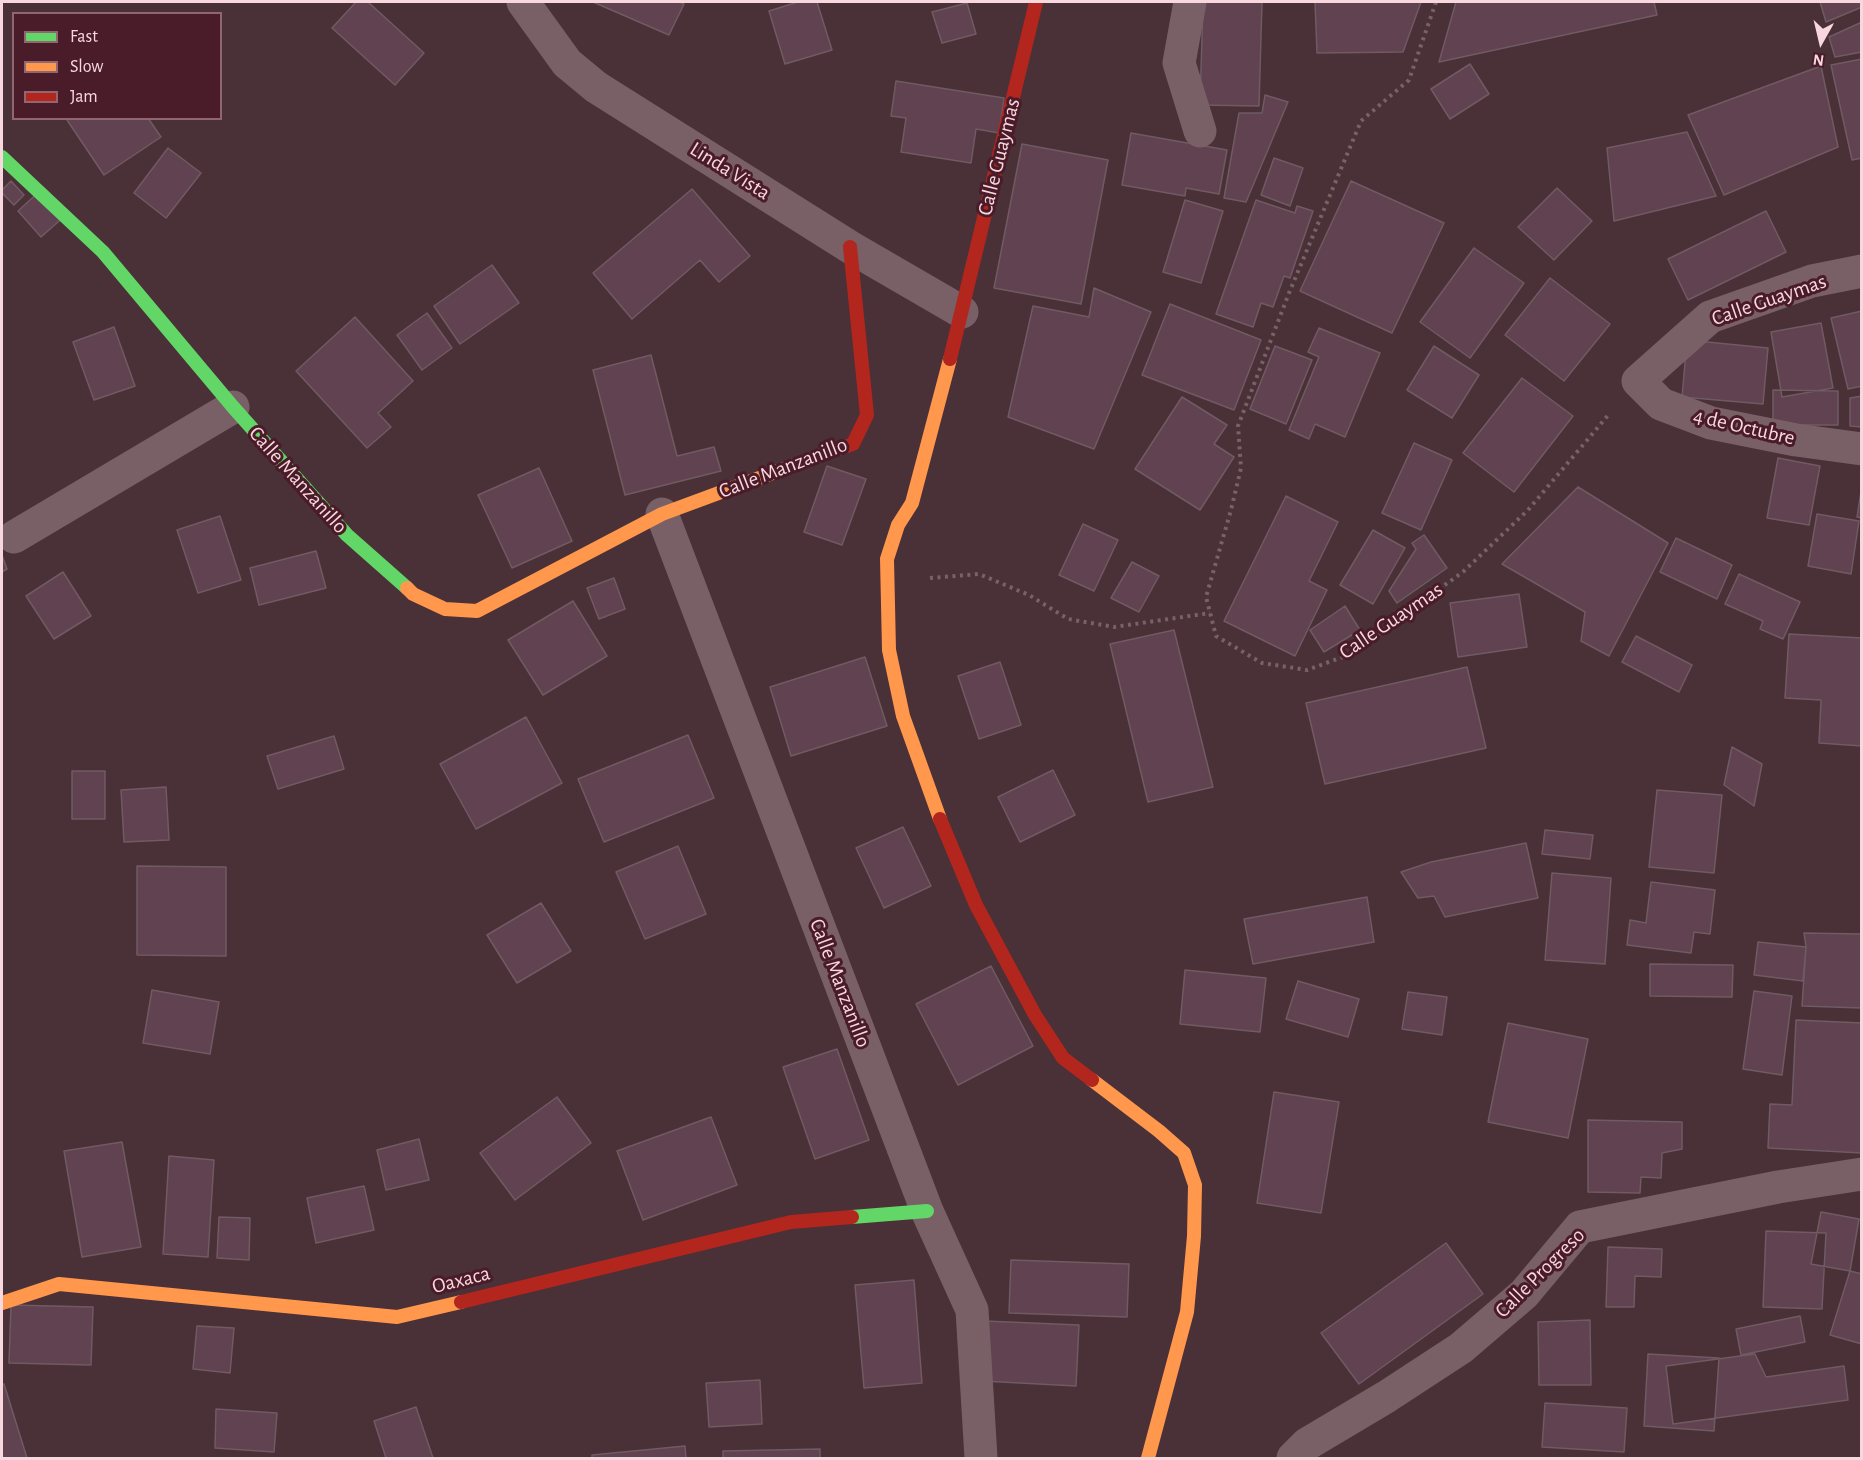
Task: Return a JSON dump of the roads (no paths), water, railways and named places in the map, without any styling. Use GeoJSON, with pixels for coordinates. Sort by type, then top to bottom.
{"type":"FeatureCollection","features":[{"type":"Feature","properties":{"kind":"street","name":"Linda Vista"},"geometry":{"type":"LineString","coordinates":[[523,2],[567,63],[596,87],[850,247],[962,312]]}},
{"type":"Feature","properties":{"kind":"street","name":"Calle Guaymas"},"geometry":{"type":"LineString","coordinates":[[1036,2],[962,312],[912,503],[898,525],[887,559],[889,650],[903,716],[949,843],[976,905],[1035,1015],[1062,1058],[1159,1131],[1184,1153],[1195,1185],[1194,1236],[1187,1312],[1148,1458]]}},
{"type":"Feature","properties":{"kind":"street"},"geometry":{"type":"LineString","coordinates":[[1190,2],[1179,63],[1200,131]]}},
{"type":"Feature","properties":{"kind":"street","name":"Calle Manzanillo"},"geometry":{"type":"LineString","coordinates":[[2,157],[103,252],[233,407],[347,535],[413,594],[445,609],[477,612],[662,514],[853,444],[867,415],[850,247]]}},
{"type":"Feature","properties":{"kind":"street","name":"Calle Guaymas"},"geometry":{"type":"LineString","coordinates":[[1638,381],[1710,317],[1812,281],[1862,271]]}},
{"type":"Feature","properties":{"kind":"street","name":"4 de Octubre"},"geometry":{"type":"LineString","coordinates":[[1638,381],[1661,404],[1711,423],[1796,440],[1862,449]]}},
{"type":"Feature","properties":{"kind":"street"},"geometry":{"type":"LineString","coordinates":[[14,537],[233,407]]}},
{"type":"Feature","properties":{"kind":"street","name":"Calle Manzanillo"},"geometry":{"type":"LineString","coordinates":[[662,514],[927,1211],[972,1310],[981,1458]]}},
{"type":"Feature","properties":{"kind":"street","name":"Calle Progreso"},"geometry":{"type":"LineString","coordinates":[[1293,1458],[1307,1444],[1386,1397],[1461,1348],[1524,1294],[1580,1227],[1778,1187],[1862,1174]]}},
{"type":"Feature","properties":{"kind":"street","name":"Oaxaca"},"geometry":{"type":"LineString","coordinates":[[2,1303],[59,1284],[397,1317],[791,1222],[927,1211]]}}]}
